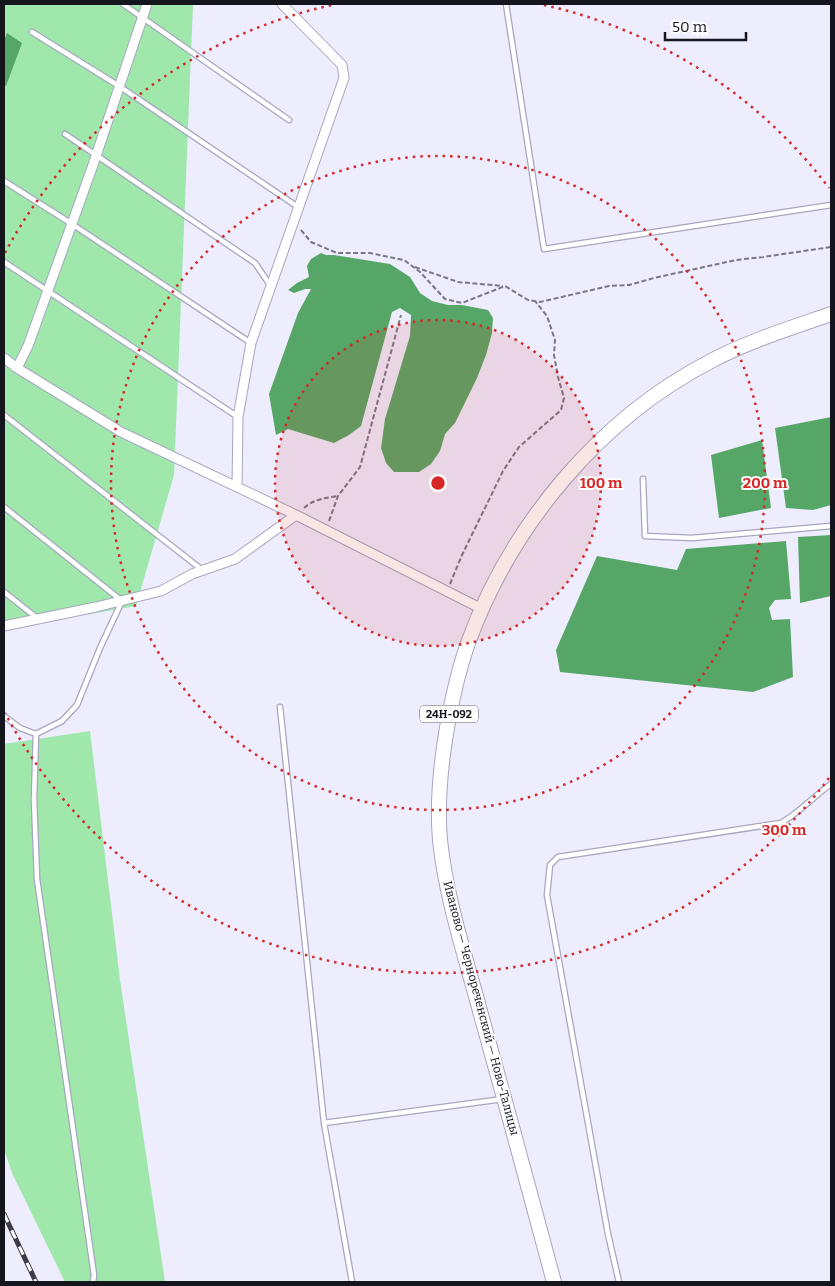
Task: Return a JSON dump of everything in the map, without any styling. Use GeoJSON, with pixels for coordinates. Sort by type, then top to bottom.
{"type":"FeatureCollection","features":[{"type":"Feature","properties":{"kind":"main road","name":"Иваново — Чернореченский — Ново-Талицы"},"geometry":{"type":"LineString","coordinates":[[554,1282],[453,911],[440,841],[441,764],[448,718],[457,682],[468,644],[482,609],[502,570],[525,530],[556,489],[584,457],[615,427],[646,402],[710,361],[757,340],[831,314]]}},
{"type":"Feature","properties":{"kind":"street"},"geometry":{"type":"LineString","coordinates":[[17,368],[28,346],[97,155],[147,4]]}},
{"type":"Feature","properties":{"kind":"street"},"geometry":{"type":"LineString","coordinates":[[237,487],[238,417],[251,343],[344,78],[342,64],[282,4]]}},
{"type":"Feature","properties":{"kind":"street"},"geometry":{"type":"LineString","coordinates":[[4,358],[17,368],[121,432],[296,515],[482,609]]}},
{"type":"Feature","properties":{"kind":"street"},"geometry":{"type":"LineString","coordinates":[[4,626],[161,591],[192,574],[235,559],[296,515]]}},
{"type":"Feature","properties":{"kind":"lane"},"geometry":{"type":"LineString","coordinates":[[123,4],[289,120]]}},
{"type":"Feature","properties":{"kind":"lane"},"geometry":{"type":"LineString","coordinates":[[506,4],[544,249],[831,205]]}},
{"type":"Feature","properties":{"kind":"lane"},"geometry":{"type":"LineString","coordinates":[[32,32],[119,86],[298,212]]}},
{"type":"Feature","properties":{"kind":"lane"},"geometry":{"type":"LineString","coordinates":[[65,134],[255,263],[271,286]]}},
{"type":"Feature","properties":{"kind":"lane"},"geometry":{"type":"LineString","coordinates":[[4,181],[251,343]]}},
{"type":"Feature","properties":{"kind":"lane"},"geometry":{"type":"LineString","coordinates":[[4,262],[238,417]]}},
{"type":"Feature","properties":{"kind":"lane"},"geometry":{"type":"LineString","coordinates":[[4,415],[202,570]]}},
{"type":"Feature","properties":{"kind":"lane"},"geometry":{"type":"LineString","coordinates":[[643,479],[645,536],[692,538],[831,526]]}},
{"type":"Feature","properties":{"kind":"lane"},"geometry":{"type":"LineString","coordinates":[[4,507],[122,601],[100,648],[77,705],[62,720],[36,734],[20,728],[4,716]]}},
{"type":"Feature","properties":{"kind":"lane"},"geometry":{"type":"LineString","coordinates":[[4,592],[38,619]]}},
{"type":"Feature","properties":{"kind":"lane"},"geometry":{"type":"LineString","coordinates":[[280,707],[324,1123],[352,1282]]}},
{"type":"Feature","properties":{"kind":"lane"},"geometry":{"type":"LineString","coordinates":[[36,734],[34,798],[37,879],[93,1282]]}},
{"type":"Feature","properties":{"kind":"lane"},"geometry":{"type":"LineString","coordinates":[[618,1282],[547,896],[550,865],[558,857],[781,823],[795,815],[816,794],[831,784]]}},
{"type":"Feature","properties":{"kind":"lane"},"geometry":{"type":"LineString","coordinates":[[324,1123],[504,1098]]}},
{"type":"Feature","properties":{"kind":"path"},"geometry":{"type":"LineString","coordinates":[[298,212],[301,230],[311,242],[337,252],[370,253],[404,260],[420,272],[445,299],[462,303],[505,286]]}},
{"type":"Feature","properties":{"kind":"path"},"geometry":{"type":"LineString","coordinates":[[412,266],[458,282],[505,286],[528,300],[540,302],[609,286],[630,285],[736,260],[831,246]]}},
{"type":"Feature","properties":{"kind":"path"},"geometry":{"type":"LineString","coordinates":[[449,592],[462,555],[503,471],[519,447],[561,410],[564,398],[554,355],[555,340],[548,316],[535,301]]}},
{"type":"Feature","properties":{"kind":"path"},"geometry":{"type":"LineString","coordinates":[[327,531],[338,496],[360,467],[401,315]]}},
{"type":"Feature","properties":{"kind":"path"},"geometry":{"type":"LineString","coordinates":[[296,515],[309,503],[319,499],[338,496]]}},
{"type":"Feature","properties":{"kind":"shaded area"},"geometry":{"type":"Polygon","coordinates":[[[4,4],[193,4],[174,475],[136,606],[4,629],[4,4]]]}},
{"type":"Feature","properties":{"kind":"shaded area"},"geometry":{"type":"Polygon","coordinates":[[[7,33],[22,43],[6,86],[4,85],[4,41],[7,33]]]}},
{"type":"Feature","properties":{"kind":"shaded area"},"geometry":{"type":"Polygon","coordinates":[[[321,253],[390,264],[410,277],[420,293],[432,301],[488,310],[493,318],[492,333],[477,378],[455,423],[445,434],[440,451],[431,464],[419,472],[394,472],[386,463],[381,448],[385,419],[410,336],[411,315],[400,308],[392,312],[361,426],[334,443],[288,429],[276,435],[269,394],[298,313],[311,289],[294,293],[288,290],[309,277],[307,266],[311,259],[321,253]]]}},
{"type":"Feature","properties":{"kind":"shaded area"},"geometry":{"type":"Polygon","coordinates":[[[831,417],[831,505],[813,510],[786,508],[775,428],[831,417]]]}},
{"type":"Feature","properties":{"kind":"shaded area"},"geometry":{"type":"Polygon","coordinates":[[[762,440],[771,508],[719,518],[711,455],[762,440]]]}},
{"type":"Feature","properties":{"kind":"shaded area"},"geometry":{"type":"Polygon","coordinates":[[[831,535],[831,596],[800,603],[798,537],[831,535]]]}},
{"type":"Feature","properties":{"kind":"shaded area"},"geometry":{"type":"Polygon","coordinates":[[[786,541],[791,599],[775,600],[769,608],[772,620],[790,619],[793,677],[753,692],[560,672],[556,650],[597,556],[677,570],[686,549],[786,541]]]}},
{"type":"Feature","properties":{"kind":"shaded area"},"geometry":{"type":"Polygon","coordinates":[[[90,731],[120,980],[165,1282],[65,1282],[12,1173],[4,1149],[4,744],[90,731]]]}},
{"type":"Feature","properties":{"kind":"railway"},"geometry":{"type":"LineString","coordinates":[[4,1214],[36,1282]]}}]}
